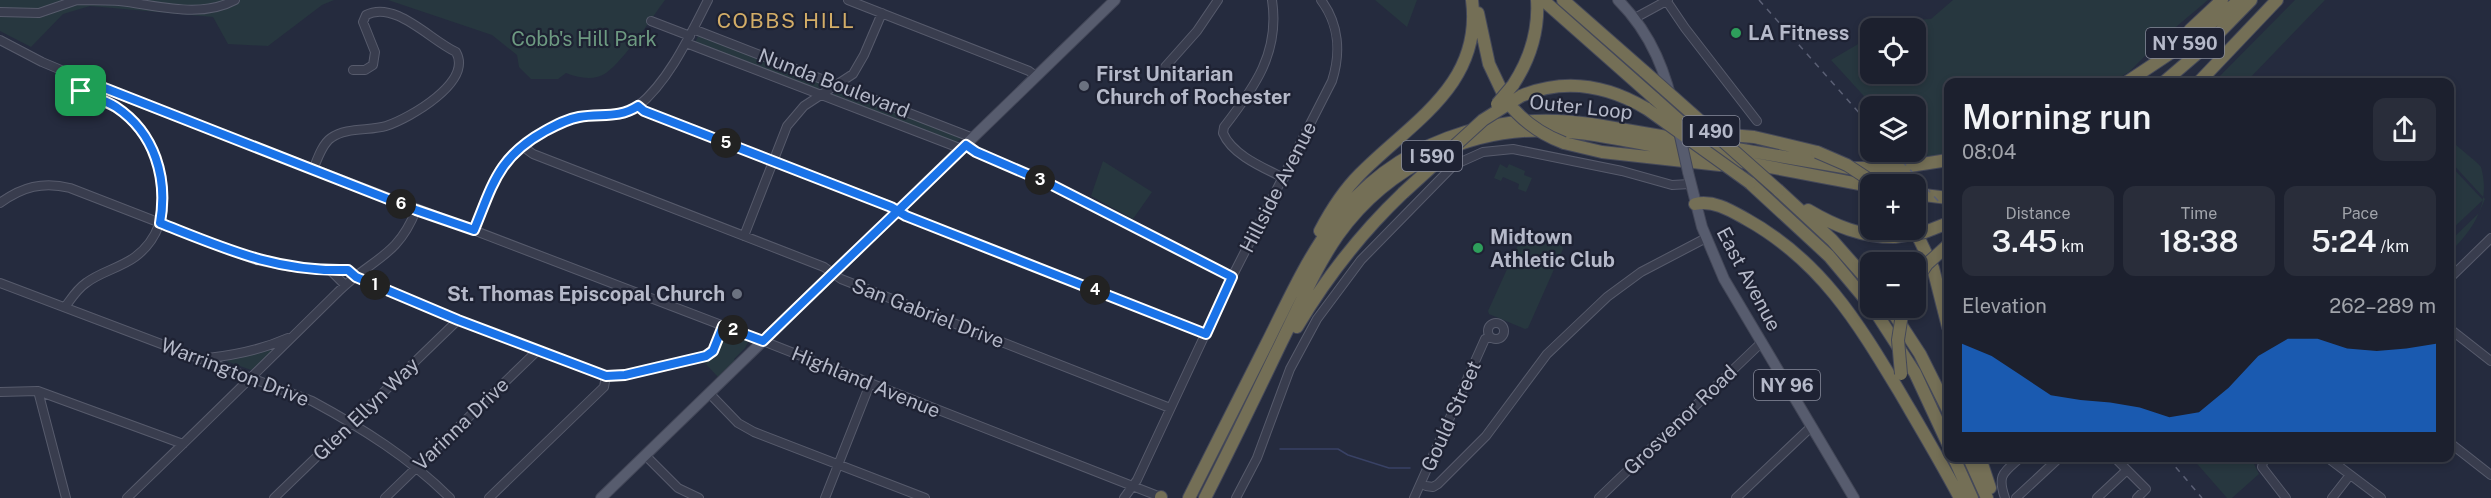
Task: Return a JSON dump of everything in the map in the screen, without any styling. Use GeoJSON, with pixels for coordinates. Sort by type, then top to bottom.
{"type":"FeatureCollection","features":[{"type":"Feature","properties":{"kind":"highway"},"geometry":{"type":"LineString","coordinates":[[1474,0],[1495,80],[1506,100],[1527,123],[1545,135],[1564,144],[1602,152],[1850,182]]}},
{"type":"Feature","properties":{"kind":"highway"},"geometry":{"type":"LineString","coordinates":[[1285,306],[1319,233],[1342,194],[1366,167],[1432,108],[1454,81],[1469,45],[1474,0]]}},
{"type":"Feature","properties":{"kind":"highway"},"geometry":{"type":"LineString","coordinates":[[1476,126],[1513,85],[1528,56],[1536,22],[1537,0]]}},
{"type":"Feature","properties":{"kind":"highway","name":"I 490"},"geometry":{"type":"LineString","coordinates":[[1542,0],[1651,104],[1750,183],[1829,256],[1860,292]]}},
{"type":"Feature","properties":{"kind":"highway","name":"I 490"},"geometry":{"type":"LineString","coordinates":[[1563,0],[1778,190],[1832,240],[1860,272]]}},
{"type":"Feature","properties":{"kind":"highway"},"geometry":{"type":"LineString","coordinates":[[1573,0],[1617,47]]}},
{"type":"Feature","properties":{"kind":"highway"},"geometry":{"type":"LineString","coordinates":[[2130,78],[2182,38],[2222,0]]}},
{"type":"Feature","properties":{"kind":"highway","name":"NY 590"},"geometry":{"type":"LineString","coordinates":[[2131,78],[2180,47],[2240,0]]}},
{"type":"Feature","properties":{"kind":"highway"},"geometry":{"type":"LineString","coordinates":[[2169,78],[2214,39],[2251,0]]}},
{"type":"Feature","properties":{"kind":"highway","name":"NY 590"},"geometry":{"type":"LineString","coordinates":[[2203,78],[2277,0]]}},
{"type":"Feature","properties":{"kind":"highway"},"geometry":{"type":"LineString","coordinates":[[2245,34],[2285,0]]}},
{"type":"Feature","properties":{"kind":"highway"},"geometry":{"type":"LineString","coordinates":[[1255,398],[1332,272],[1368,228],[1476,126],[1500,107],[1521,96],[1550,87],[1585,86],[1651,104]]}},
{"type":"Feature","properties":{"kind":"highway","name":"Outer Loop"},"geometry":{"type":"LineString","coordinates":[[1189,498],[1285,306],[1318,247],[1340,215],[1373,181],[1405,158],[1449,137],[1495,124],[1543,120],[1581,123],[1859,169],[1907,167],[1944,161]]}},
{"type":"Feature","properties":{"kind":"highway"},"geometry":{"type":"LineString","coordinates":[[1581,123],[1744,135],[1788,143],[1817,152],[1847,165],[1861,174]]}},
{"type":"Feature","properties":{"kind":"highway","name":"Outer Loop"},"geometry":{"type":"LineString","coordinates":[[1205,498],[1314,276],[1339,235],[1357,212],[1378,192],[1408,169],[1434,154],[1489,136],[1547,130],[1586,134],[1860,184]]}},
{"type":"Feature","properties":{"kind":"highway"},"geometry":{"type":"LineString","coordinates":[[1778,190],[1839,227],[1871,235],[1894,237],[1921,233],[1944,224]]}},
{"type":"Feature","properties":{"kind":"highway"},"geometry":{"type":"LineString","coordinates":[[1926,195],[1944,198]]}},
{"type":"Feature","properties":{"kind":"highway"},"geometry":{"type":"LineString","coordinates":[[1695,204],[1713,203],[1746,219],[1784,244],[1820,276],[1840,299],[1863,332],[1944,467]]}},
{"type":"Feature","properties":{"kind":"highway"},"geometry":{"type":"LineString","coordinates":[[1920,240],[1935,273],[1944,310]]}},
{"type":"Feature","properties":{"kind":"highway"},"geometry":{"type":"LineString","coordinates":[[1926,265],[1944,249]]}},
{"type":"Feature","properties":{"kind":"highway","name":"I 490"},"geometry":{"type":"LineString","coordinates":[[1880,318],[1915,373],[1944,435]]}},
{"type":"Feature","properties":{"kind":"highway"},"geometry":{"type":"LineString","coordinates":[[1897,318],[1920,354],[1944,402]]}},
{"type":"Feature","properties":{"kind":"highway"},"geometry":{"type":"LineString","coordinates":[[1901,318],[1898,340],[1901,374],[1909,397],[1960,498]]}},
{"type":"Feature","properties":{"kind":"highway"},"geometry":{"type":"LineString","coordinates":[[1956,462],[1972,498]]}},
{"type":"Feature","properties":{"kind":"highway"},"geometry":{"type":"LineString","coordinates":[[1971,462],[1986,498]]}},
{"type":"Feature","properties":{"kind":"highway"},"geometry":{"type":"LineString","coordinates":[[1981,462],[1993,498]]}},
{"type":"Feature","properties":{"kind":"main road"},"geometry":{"type":"LineString","coordinates":[[601,498],[1115,0]]}},
{"type":"Feature","properties":{"kind":"main road","name":"East Avenue"},"geometry":{"type":"LineString","coordinates":[[1618,0],[1635,18],[1648,37],[1661,64],[1677,121],[1695,204],[1706,238],[1724,279],[1854,498]]}},
{"type":"Feature","properties":{"kind":"street"},"geometry":{"type":"LineString","coordinates":[[48,10],[51,0]]}},
{"type":"Feature","properties":{"kind":"street"},"geometry":{"type":"LineString","coordinates":[[72,0],[118,0],[164,8],[215,9],[235,0]]}},
{"type":"Feature","properties":{"kind":"street"},"geometry":{"type":"LineString","coordinates":[[0,12],[31,14],[77,0]]}},
{"type":"Feature","properties":{"kind":"street"},"geometry":{"type":"LineString","coordinates":[[474,230],[499,170],[507,159],[522,146],[570,119],[584,116],[618,116],[638,106],[657,85],[690,36],[708,0]]}},
{"type":"Feature","properties":{"kind":"street"},"geometry":{"type":"LineString","coordinates":[[848,0],[1029,71],[1036,76]]}},
{"type":"Feature","properties":{"kind":"street"},"geometry":{"type":"LineString","coordinates":[[1165,67],[1197,31],[1218,0]]}},
{"type":"Feature","properties":{"kind":"street"},"geometry":{"type":"LineString","coordinates":[[1272,0],[1275,18],[1269,51],[1255,83],[1223,131],[1226,140],[1238,151],[1284,178]]}},
{"type":"Feature","properties":{"kind":"street","name":"Hillside Avenue"},"geometry":{"type":"LineString","coordinates":[[1124,498],[1132,486],[1232,277],[1284,178],[1335,70],[1338,59],[1336,33],[1332,19],[1321,0]]}},
{"type":"Feature","properties":{"kind":"street"},"geometry":{"type":"LineString","coordinates":[[1635,18],[1667,0],[1684,28],[1757,121]]}},
{"type":"Feature","properties":{"kind":"street"},"geometry":{"type":"LineString","coordinates":[[313,170],[320,153],[331,138],[397,122],[450,86],[458,73],[459,65],[456,52],[432,39],[401,17],[380,10],[366,15],[363,22],[375,52],[373,65],[365,70],[353,70]]}},
{"type":"Feature","properties":{"kind":"street"},"geometry":{"type":"LineString","coordinates":[[744,236],[773,161],[794,116],[804,106],[853,74],[861,63],[882,13]]}},
{"type":"Feature","properties":{"kind":"street","name":"Nunda Boulevard"},"geometry":{"type":"LineString","coordinates":[[651,21],[839,85],[967,144],[976,152],[1050,184],[1232,277]]}},
{"type":"Feature","properties":{"kind":"street","name":"Nunda Boulevard"},"geometry":{"type":"LineString","coordinates":[[690,36],[821,95],[967,144]]}},
{"type":"Feature","properties":{"kind":"street","name":"Highland Avenue"},"geometry":{"type":"LineString","coordinates":[[0,40],[35,59],[79,78],[416,210],[763,341],[1162,498]]}},
{"type":"Feature","properties":{"kind":"street"},"geometry":{"type":"LineString","coordinates":[[65,307],[86,283],[140,253],[151,240],[160,223],[163,209],[163,180],[157,159],[149,143],[124,113],[79,89],[77,85],[79,78]]}},
{"type":"Feature","properties":{"kind":"street"},"geometry":{"type":"LineString","coordinates":[[638,106],[906,216],[1206,334]]}},
{"type":"Feature","properties":{"kind":"street","name":"San Gabriel Drive"},"geometry":{"type":"LineString","coordinates":[[522,146],[533,154],[824,267],[842,279],[1170,408]]}},
{"type":"Feature","properties":{"kind":"street"},"geometry":{"type":"LineString","coordinates":[[1236,498],[1257,458],[1290,369],[1317,319],[1362,260],[1454,165],[1486,151],[1513,149],[1622,171],[1672,184],[1690,184]]}},
{"type":"Feature","properties":{"kind":"street"},"geometry":{"type":"LineString","coordinates":[[0,203],[23,189],[52,185],[70,188],[256,260],[291,267],[348,270],[356,277],[458,320],[606,376],[625,375],[706,356],[713,351],[723,326]]}},
{"type":"Feature","properties":{"kind":"street"},"geometry":{"type":"LineString","coordinates":[[127,498],[345,285],[385,257],[398,244],[410,226],[416,210]]}},
{"type":"Feature","properties":{"kind":"street"},"geometry":{"type":"LineString","coordinates":[[1426,486],[1433,487],[1438,484],[1479,444],[1547,354],[1607,297],[1641,272],[1706,238]]}},
{"type":"Feature","properties":{"kind":"street"},"geometry":{"type":"LineString","coordinates":[[2454,274],[2491,238]]}},
{"type":"Feature","properties":{"kind":"street"},"geometry":{"type":"LineString","coordinates":[[330,270],[345,285]]}},
{"type":"Feature","properties":{"kind":"street","name":"Warrington Drive"},"geometry":{"type":"LineString","coordinates":[[0,282],[304,397],[351,421],[416,467],[450,498]]}},
{"type":"Feature","properties":{"kind":"street","name":"Glen Ellyn Way"},"geometry":{"type":"LineString","coordinates":[[274,498],[351,421],[458,320]]}},
{"type":"Feature","properties":{"kind":"street"},"geometry":{"type":"LineString","coordinates":[[2454,332],[2491,361]]}},
{"type":"Feature","properties":{"kind":"street"},"geometry":{"type":"LineString","coordinates":[[204,359],[265,348],[295,334]]}},
{"type":"Feature","properties":{"kind":"street","name":"Gould Street"},"geometry":{"type":"LineString","coordinates":[[1414,498],[1485,339],[1490,337]]}},
{"type":"Feature","properties":{"kind":"street","name":"Grosvenor Road"},"geometry":{"type":"LineString","coordinates":[[1599,498],[1762,342]]}},
{"type":"Feature","properties":{"kind":"street","name":"Varinna Drive"},"geometry":{"type":"LineString","coordinates":[[385,498],[537,351]]}},
{"type":"Feature","properties":{"kind":"street"},"geometry":{"type":"LineString","coordinates":[[489,498],[604,387],[606,376]]}},
{"type":"Feature","properties":{"kind":"street"},"geometry":{"type":"LineString","coordinates":[[825,498],[870,384]]}},
{"type":"Feature","properties":{"kind":"street"},"geometry":{"type":"LineString","coordinates":[[1,393],[38,391],[183,444]]}},
{"type":"Feature","properties":{"kind":"street"},"geometry":{"type":"LineString","coordinates":[[38,391],[66,498]]}},
{"type":"Feature","properties":{"kind":"street"},"geometry":{"type":"LineString","coordinates":[[709,393],[745,427],[926,498]]}},
{"type":"Feature","properties":{"kind":"street"},"geometry":{"type":"LineString","coordinates":[[1736,498],[1811,427]]}},
{"type":"Feature","properties":{"kind":"street"},"geometry":{"type":"LineString","coordinates":[[2454,446],[2491,475]]}},
{"type":"Feature","properties":{"kind":"street"},"geometry":{"type":"LineString","coordinates":[[645,455],[678,488],[699,498]]}},
{"type":"Feature","properties":{"kind":"street"},"geometry":{"type":"LineString","coordinates":[[2005,498],[2001,477],[2016,462]]}},
{"type":"Feature","properties":{"kind":"street"},"geometry":{"type":"LineString","coordinates":[[2016,498],[2055,462]]}},
{"type":"Feature","properties":{"kind":"street"},"geometry":{"type":"LineString","coordinates":[[2119,462],[2146,489],[2137,498]]}},
{"type":"Feature","properties":{"kind":"street"},"geometry":{"type":"LineString","coordinates":[[2263,462],[2286,498]]}},
{"type":"Feature","properties":{"kind":"street"},"geometry":{"type":"LineString","coordinates":[[2333,462],[2381,498]]}},
{"type":"Feature","properties":{"kind":"street"},"geometry":{"type":"LineString","coordinates":[[2097,498],[2127,470]]}},
{"type":"Feature","properties":{"kind":"street"},"geometry":{"type":"LineString","coordinates":[[2332,498],[2350,475]]}},
{"type":"Feature","properties":{"kind":"green space"},"geometry":{"type":"Polygon","coordinates":[[[0,0],[334,0],[322,5],[268,46],[228,44],[213,17],[90,6],[63,14],[31,47],[0,31],[0,0]]]}},
{"type":"Feature","properties":{"kind":"green space","name":"Cobb's Hill Park"},"geometry":{"type":"Polygon","coordinates":[[[388,0],[665,0],[630,49],[602,76],[592,78],[566,73],[558,79],[531,79],[519,67],[517,55],[492,35],[388,0]]]}},
{"type":"Feature","properties":{"kind":"green space"},"geometry":{"type":"Polygon","coordinates":[[[1375,0],[1417,0],[1407,27],[1375,0]]]}},
{"type":"Feature","properties":{"kind":"green space"},"geometry":{"type":"Polygon","coordinates":[[[1953,0],[2208,0],[2164,37],[2129,72],[2119,78],[1944,78],[1944,155],[1926,159],[1926,96],[1864,96],[1831,60],[1860,43],[1860,84],[1926,84],[1926,19],[1931,19],[1953,0]]]}},
{"type":"Feature","properties":{"kind":"green space"},"geometry":{"type":"Polygon","coordinates":[[[2295,0],[2325,0],[2250,78],[2218,78],[2295,0]]]}},
{"type":"Feature","properties":{"kind":"green space"},"geometry":{"type":"Polygon","coordinates":[[[699,34],[828,83],[815,90],[695,43],[699,34]]]}},
{"type":"Feature","properties":{"kind":"green space"},"geometry":{"type":"Polygon","coordinates":[[[843,89],[963,137],[954,144],[831,95],[843,89]]]}},
{"type":"Feature","properties":{"kind":"green space"},"geometry":{"type":"Polygon","coordinates":[[[2454,143],[2481,167],[2484,180],[2483,197],[2454,165],[2454,143]]]}},
{"type":"Feature","properties":{"kind":"green space"},"geometry":{"type":"Polygon","coordinates":[[[1103,161],[1152,192],[1133,219],[1091,196],[1103,161]]]}},
{"type":"Feature","properties":{"kind":"green space"},"geometry":{"type":"Polygon","coordinates":[[[1500,164],[1507,168],[1509,164],[1525,171],[1524,175],[1532,178],[1526,192],[1518,189],[1519,184],[1503,177],[1501,181],[1494,178],[1500,164]]]}},
{"type":"Feature","properties":{"kind":"green space"},"geometry":{"type":"Polygon","coordinates":[[[2454,169],[2483,200],[2454,227],[2454,169]]]}},
{"type":"Feature","properties":{"kind":"green space"},"geometry":{"type":"Polygon","coordinates":[[[2479,213],[2454,248],[2454,237],[2479,213]]]}},
{"type":"Feature","properties":{"kind":"green space"},"geometry":{"type":"Polygon","coordinates":[[[1527,230],[1562,246],[1563,249],[1528,328],[1525,329],[1489,314],[1488,311],[1524,232],[1527,230]]]}},
{"type":"Feature","properties":{"kind":"green space"},"geometry":{"type":"Polygon","coordinates":[[[729,333],[748,342],[734,359],[736,361],[718,377],[703,361],[713,357],[724,335],[729,333]]]}},
{"type":"Feature","properties":{"kind":"green space"},"geometry":{"type":"Polygon","coordinates":[[[269,349],[272,352],[251,370],[226,361],[269,349]]]}},
{"type":"Feature","properties":{"kind":"green space"},"geometry":{"type":"Polygon","coordinates":[[[2196,462],[2253,462],[2259,474],[2232,498],[2227,498],[2196,462]]]}},
{"type":"Feature","properties":{"kind":"waterway"},"geometry":{"type":"LineString","coordinates":[[1280,449],[1338,449],[1348,455],[1389,468],[1410,468]]}},
{"type":"Feature","properties":{"kind":"railway"},"geometry":{"type":"LineString","coordinates":[[1759,0],[1860,114]]}},
{"type":"Feature","properties":{"kind":"railway"},"geometry":{"type":"LineString","coordinates":[[1903,162],[1944,208]]}},
{"type":"Feature","properties":{"kind":"railway"},"geometry":{"type":"LineString","coordinates":[[2171,462],[2202,498]]}},
{"type":"Feature","properties":{"kind":"place","name":"LA Fitness"},"geometry":{"type":"Point","coordinates":[1736,33]}},
{"type":"Feature","properties":{"kind":"place","name":"First Unitarian Church of Rochester"},"geometry":{"type":"Point","coordinates":[1084,86]}},
{"type":"Feature","properties":{"kind":"place","name":"Midtown Athletic Club"},"geometry":{"type":"Point","coordinates":[1478,248]}},
{"type":"Feature","properties":{"kind":"place","name":"St. Thomas Episcopal Church"},"geometry":{"type":"Point","coordinates":[737,294]}},
{"type":"Feature","properties":{"kind":"district","name":"COBBS HILL"},"geometry":{"type":"Point","coordinates":[786,20]}},
{"type":"Feature","properties":{"kind":"route"},"geometry":{"type":"LineString","coordinates":[[81,91],[77,85],[79,78],[416,210],[474,230],[499,170],[507,159],[522,146],[561,122],[584,116],[618,116],[638,106],[644,111],[891,207],[898,211],[906,216],[1206,334],[1232,277],[1050,184],[976,152],[966,145],[904,205],[898,211],[866,242],[763,341],[723,326],[713,351],[706,356],[625,375],[606,376],[458,320],[356,277],[348,270],[291,267],[256,260],[160,223],[163,209],[163,180],[157,159],[149,143],[140,129],[115,106],[81,91]]}}]}
